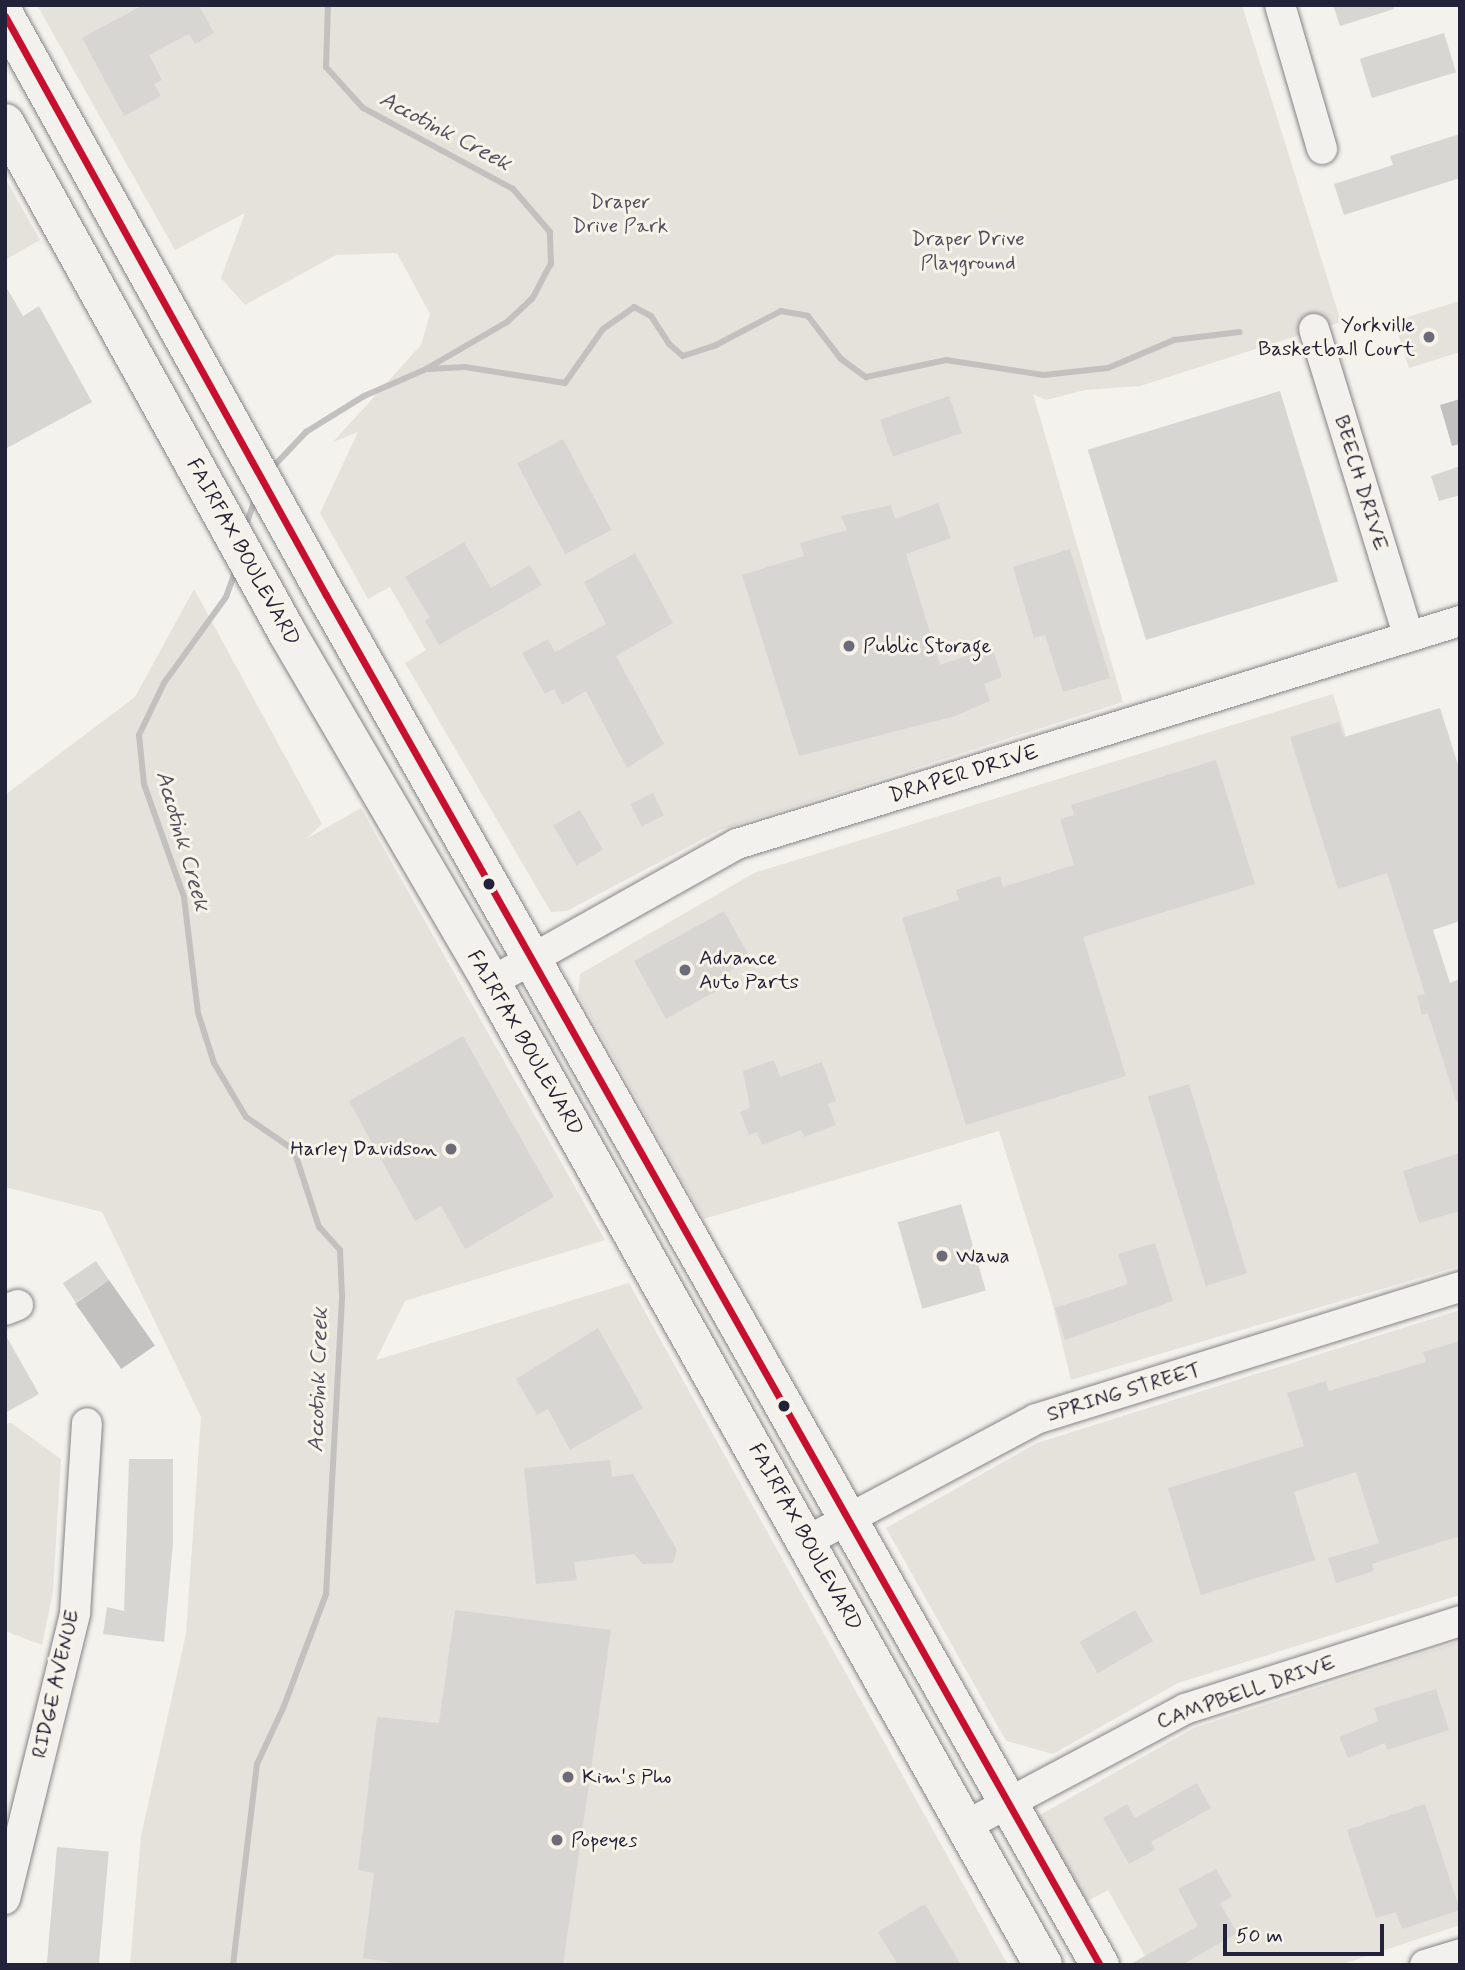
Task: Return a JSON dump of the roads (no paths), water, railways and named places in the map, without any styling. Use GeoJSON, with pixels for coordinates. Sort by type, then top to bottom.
{"type":"FeatureCollection","features":[{"type":"Feature","properties":{"kind":"main road","name":"FAIRFAX BOULEVARD"},"geometry":{"type":"LineString","coordinates":[[5,16],[125,231],[213,440],[288,635],[491,982],[967,1825],[1043,1965]]}},
{"type":"Feature","properties":{"kind":"main road"},"geometry":{"type":"LineString","coordinates":[[5,123],[167,415],[203,424],[313,574],[849,1517],[1100,1965]]}},
{"type":"Feature","properties":{"kind":"main road"},"geometry":{"type":"LineString","coordinates":[[81,260],[125,231]]}},
{"type":"Feature","properties":{"kind":"street"},"geometry":{"type":"LineString","coordinates":[[1280,5],[1322,149]]}},
{"type":"Feature","properties":{"kind":"street","name":"BEECH DRIVE"},"geometry":{"type":"LineString","coordinates":[[1314,329],[1409,637]]}},
{"type":"Feature","properties":{"kind":"street","name":"DRAPER DRIVE"},"geometry":{"type":"LineString","coordinates":[[491,982],[737,844],[1460,621]]}},
{"type":"Feature","properties":{"kind":"street","name":"SPRING STREET"},"geometry":{"type":"LineString","coordinates":[[807,1541],[1036,1419],[1460,1287]]}},
{"type":"Feature","properties":{"kind":"street","name":"RIDGE AVENUE"},"geometry":{"type":"LineString","coordinates":[[5,1899],[75,1613],[87,1423]]}},
{"type":"Feature","properties":{"kind":"street","name":"CAMPBELL DRIVE"},"geometry":{"type":"LineString","coordinates":[[967,1825],[1185,1709],[1460,1621]]}},
{"type":"Feature","properties":{"kind":"street"},"geometry":{"type":"LineString","coordinates":[[1425,1965],[1460,1954]]}},
{"type":"Feature","properties":{"kind":"waterway","name":"Accotink Creek"},"geometry":{"type":"LineString","coordinates":[[272,468],[306,432],[364,396],[426,369],[507,322],[532,299],[551,264],[550,232],[513,189],[363,108],[326,67],[328,5]]}},
{"type":"Feature","properties":{"kind":"waterway"},"geometry":{"type":"LineString","coordinates":[[429,369],[465,367],[565,383],[603,329],[634,307],[651,316],[669,344],[683,356],[716,345],[781,311],[808,316],[841,359],[866,377],[946,360],[1044,375],[1108,368],[1174,340],[1240,332]]}},
{"type":"Feature","properties":{"kind":"waterway","name":"Accotink Creek"},"geometry":{"type":"LineString","coordinates":[[245,528],[256,496]]}},
{"type":"Feature","properties":{"kind":"waterway","name":"Accotink Creek"},"geometry":{"type":"LineString","coordinates":[[233,1965],[257,1764],[284,1706],[326,1594],[342,1296],[340,1250],[319,1227],[294,1150],[246,1117],[214,1063],[198,1013],[184,897],[144,784],[139,735],[164,683],[226,597],[236,569]]}},
{"type":"Feature","properties":{"kind":"place","name":"Yorkville Basketball Court"},"geometry":{"type":"Point","coordinates":[1429,337]}},
{"type":"Feature","properties":{"kind":"place","name":"Public Storage"},"geometry":{"type":"Point","coordinates":[849,646]}},
{"type":"Feature","properties":{"kind":"place","name":"Advance Auto Parts"},"geometry":{"type":"Point","coordinates":[685,970]}},
{"type":"Feature","properties":{"kind":"place","name":"Harley Davidson"},"geometry":{"type":"Point","coordinates":[451,1149]}},
{"type":"Feature","properties":{"kind":"place","name":"Wawa"},"geometry":{"type":"Point","coordinates":[942,1256]}},
{"type":"Feature","properties":{"kind":"place","name":"Kim's Pho"},"geometry":{"type":"Point","coordinates":[568,1777]}},
{"type":"Feature","properties":{"kind":"place","name":"Popeyes"},"geometry":{"type":"Point","coordinates":[557,1840]}},
{"type":"Feature","properties":{"kind":"park label","name":"Draper Drive Park"},"geometry":{"type":"Point","coordinates":[620,214]}},
{"type":"Feature","properties":{"kind":"park label","name":"Draper Drive Playground"},"geometry":{"type":"Point","coordinates":[968,251]}}]}
